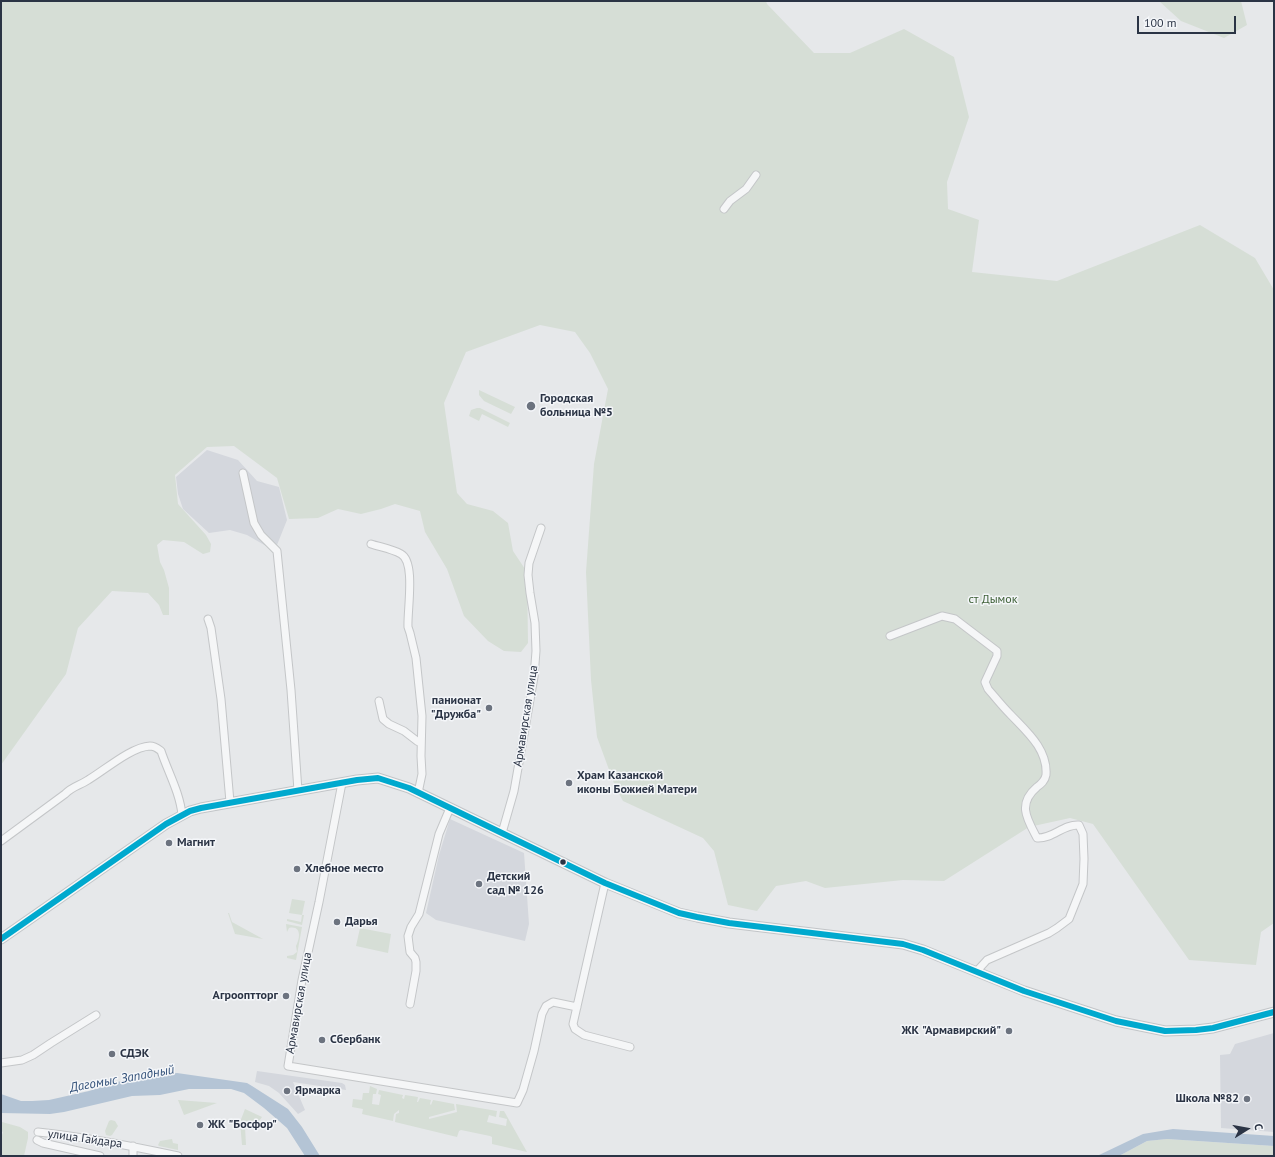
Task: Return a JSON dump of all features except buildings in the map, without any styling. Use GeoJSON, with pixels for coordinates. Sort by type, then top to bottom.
{"type":"FeatureCollection","features":[{"type":"Feature","properties":{"kind":"main road"},"geometry":{"type":"LineString","coordinates":[[1,939],[166,824],[190,811],[230,802],[357,780],[378,778],[409,788],[606,882],[679,913],[697,918],[903,944],[923,950],[1024,992],[1109,1019],[1165,1031],[1213,1028],[1274,1012]]}},
{"type":"Feature","properties":{"kind":"street"},"geometry":{"type":"LineString","coordinates":[[724,209],[730,201],[746,189],[756,175]]}},
{"type":"Feature","properties":{"kind":"street"},"geometry":{"type":"LineString","coordinates":[[242,473],[254,523],[261,535],[277,551],[291,690],[298,791]]}},
{"type":"Feature","properties":{"kind":"street","name":"Армавирская улица"},"geometry":{"type":"LineString","coordinates":[[502,833],[514,791],[534,677],[536,651],[535,623],[528,575],[529,563],[541,528]]}},
{"type":"Feature","properties":{"kind":"street"},"geometry":{"type":"LineString","coordinates":[[371,544],[402,554],[407,560],[410,573],[408,627],[416,658],[422,716],[422,743],[420,756],[422,774],[418,793]]}},
{"type":"Feature","properties":{"kind":"street"},"geometry":{"type":"LineString","coordinates":[[890,636],[942,616],[955,619],[997,651],[997,656],[985,682],[988,689],[1034,738],[1045,762],[1045,777],[1043,782],[1031,792],[1026,799],[1024,809],[1028,822],[1037,838],[1044,839],[1063,828],[1074,825],[1079,825],[1084,834],[1083,884],[1069,919],[1049,933],[987,960],[976,972]]}},
{"type":"Feature","properties":{"kind":"street"},"geometry":{"type":"LineString","coordinates":[[208,619],[211,628],[221,699],[230,802]]}},
{"type":"Feature","properties":{"kind":"street"},"geometry":{"type":"LineString","coordinates":[[379,700],[383,718],[388,724],[404,730],[417,741],[422,743]]}},
{"type":"Feature","properties":{"kind":"street"},"geometry":{"type":"LineString","coordinates":[[1,841],[72,787],[80,785],[130,752],[149,746],[156,747],[161,751],[181,806],[182,815]]}},
{"type":"Feature","properties":{"kind":"street","name":"Армавирская улица"},"geometry":{"type":"LineString","coordinates":[[342,783],[302,980],[288,1066],[517,1103],[523,1090],[534,1051],[542,1014],[546,1006],[553,1002],[577,1007]]}},
{"type":"Feature","properties":{"kind":"street"},"geometry":{"type":"LineString","coordinates":[[410,1004],[416,971],[416,962],[415,958],[410,952],[408,936],[411,927],[419,914],[440,834],[450,808]]}},
{"type":"Feature","properties":{"kind":"street"},"geometry":{"type":"LineString","coordinates":[[606,882],[573,1024],[579,1033],[630,1047]]}},
{"type":"Feature","properties":{"kind":"street"},"geometry":{"type":"LineString","coordinates":[[1,1064],[22,1060],[33,1055],[96,1016]]}},
{"type":"Feature","properties":{"kind":"street","name":"улица Гайдара"},"geometry":{"type":"LineString","coordinates":[[100,1156],[43,1143],[38,1136],[60,1134],[132,1146],[178,1156]]}},
{"type":"Feature","properties":{"kind":"street"},"geometry":{"type":"LineString","coordinates":[[132,1146],[133,1156]]}},
{"type":"Feature","properties":{"kind":"shaded area"},"geometry":{"type":"Polygon","coordinates":[[[207,450],[238,460],[257,481],[279,487],[287,520],[277,545],[266,546],[247,535],[230,530],[209,533],[183,509],[178,494],[176,477],[207,450]]]}},
{"type":"Feature","properties":{"kind":"shaded area","name":"Детский сад № 126"},"geometry":{"type":"Polygon","coordinates":[[[450,819],[524,853],[529,924],[525,941],[436,920],[426,913],[439,855],[450,819]]]}},
{"type":"Feature","properties":{"kind":"shaded area","name":"Школа №82"},"geometry":{"type":"Polygon","coordinates":[[[1274,1033],[1274,1132],[1221,1128],[1220,1055],[1230,1054],[1235,1044],[1274,1033]]]}},
{"type":"Feature","properties":{"kind":"shaded area","name":"Ярмарка"},"geometry":{"type":"Polygon","coordinates":[[[257,1071],[342,1083],[345,1085],[346,1090],[293,1082],[305,1110],[298,1114],[279,1093],[269,1086],[255,1082],[257,1071]]]}},
{"type":"Feature","properties":{"kind":"green space","name":"ст Дымок"},"geometry":{"type":"Polygon","coordinates":[[[1,1],[766,1],[767,4],[814,53],[850,53],[904,29],[954,57],[969,117],[947,182],[948,209],[979,220],[972,272],[1057,281],[1200,225],[1255,258],[1274,290],[1274,923],[1261,932],[1256,965],[1189,960],[1093,824],[1070,818],[1029,827],[944,881],[903,880],[825,888],[806,881],[776,886],[757,911],[728,905],[714,851],[703,838],[623,801],[615,786],[597,737],[591,680],[586,572],[594,464],[608,389],[590,353],[575,332],[540,325],[466,352],[444,403],[457,493],[467,504],[493,511],[508,523],[513,551],[527,572],[528,643],[521,652],[504,651],[488,641],[464,616],[447,569],[425,532],[420,511],[395,504],[361,514],[338,509],[318,518],[289,519],[277,478],[234,446],[207,447],[175,475],[178,504],[206,535],[211,544],[210,552],[203,554],[184,542],[163,540],[157,545],[160,562],[169,588],[169,615],[163,615],[159,605],[148,593],[112,591],[78,628],[66,674],[1,765],[1,1]]]}},
{"type":"Feature","properties":{"kind":"green space"},"geometry":{"type":"Polygon","coordinates":[[[1159,1],[1241,1],[1247,25],[1224,38],[1181,21],[1159,1]]]}},
{"type":"Feature","properties":{"kind":"green space"},"geometry":{"type":"Polygon","coordinates":[[[479,390],[515,407],[511,414],[484,401],[479,395],[479,390]]]}},
{"type":"Feature","properties":{"kind":"green space"},"geometry":{"type":"Polygon","coordinates":[[[480,408],[510,423],[508,427],[482,414],[479,421],[469,416],[471,410],[480,408]]]}},
{"type":"Feature","properties":{"kind":"green space"},"geometry":{"type":"Polygon","coordinates":[[[292,899],[305,901],[302,915],[289,913],[292,899]]]}},
{"type":"Feature","properties":{"kind":"green space"},"geometry":{"type":"Polygon","coordinates":[[[228,913],[232,922],[263,939],[235,934],[228,913]]]}},
{"type":"Feature","properties":{"kind":"green space"},"geometry":{"type":"Polygon","coordinates":[[[302,915],[304,915],[302,925],[287,921],[287,919],[301,922],[302,915]]]}},
{"type":"Feature","properties":{"kind":"green space"},"geometry":{"type":"Polygon","coordinates":[[[286,924],[302,927],[296,960],[287,958],[287,956],[293,955],[297,952],[296,946],[299,933],[293,928],[289,928],[287,932],[286,924]]]}},
{"type":"Feature","properties":{"kind":"green space"},"geometry":{"type":"Polygon","coordinates":[[[360,928],[391,934],[388,953],[356,946],[360,928]]]}},
{"type":"Feature","properties":{"kind":"green space"},"geometry":{"type":"Polygon","coordinates":[[[370,1086],[377,1089],[376,1094],[373,1094],[372,1104],[379,1105],[381,1095],[378,1094],[379,1090],[403,1095],[402,1098],[404,1099],[405,1095],[418,1097],[417,1102],[420,1098],[431,1100],[431,1105],[433,1100],[454,1104],[455,1110],[429,1117],[429,1119],[457,1112],[456,1104],[497,1111],[496,1117],[489,1115],[487,1122],[506,1126],[507,1119],[499,1117],[500,1111],[504,1111],[527,1152],[492,1144],[492,1137],[490,1136],[461,1130],[459,1131],[457,1137],[395,1122],[396,1114],[399,1113],[399,1110],[394,1114],[393,1121],[362,1114],[363,1109],[352,1107],[353,1099],[362,1100],[363,1093],[369,1093],[370,1086]]]}},
{"type":"Feature","properties":{"kind":"green space"},"geometry":{"type":"Polygon","coordinates":[[[178,1100],[217,1103],[184,1115],[178,1100]]]}},
{"type":"Feature","properties":{"kind":"green space"},"geometry":{"type":"Polygon","coordinates":[[[245,1109],[262,1117],[255,1124],[245,1127],[246,1145],[242,1145],[240,1122],[245,1109]]]}},
{"type":"Feature","properties":{"kind":"green space"},"geometry":{"type":"Polygon","coordinates":[[[109,1121],[115,1121],[118,1126],[110,1136],[106,1135],[105,1131],[109,1121]]]}},
{"type":"Feature","properties":{"kind":"green space"},"geometry":{"type":"Polygon","coordinates":[[[2,1122],[20,1127],[28,1132],[24,1156],[1,1156],[1,1138],[3,1132],[1,1131],[2,1122]]]}},
{"type":"Feature","properties":{"kind":"green space"},"geometry":{"type":"Polygon","coordinates":[[[172,1139],[173,1143],[178,1144],[178,1150],[158,1145],[160,1141],[172,1139]]]}},
{"type":"Feature","properties":{"kind":"green space"},"geometry":{"type":"Polygon","coordinates":[[[1167,1139],[1274,1146],[1274,1156],[1119,1156],[1147,1141],[1167,1139]]]}},
{"type":"Feature","properties":{"kind":"water"},"geometry":{"type":"Polygon","coordinates":[[[177,1073],[247,1083],[288,1109],[302,1127],[320,1156],[305,1156],[287,1128],[244,1093],[231,1089],[189,1089],[160,1095],[132,1096],[50,1114],[1,1113],[1,1094],[21,1101],[49,1100],[89,1091],[134,1077],[144,1078],[177,1073]]]}},
{"type":"Feature","properties":{"kind":"water"},"geometry":{"type":"Polygon","coordinates":[[[1173,1129],[1274,1136],[1274,1146],[1167,1139],[1147,1141],[1119,1156],[1097,1156],[1143,1134],[1173,1129]]]}},
{"type":"Feature","properties":{"kind":"transit line"},"geometry":{"type":"LineString","coordinates":[[1,939],[166,824],[190,811],[357,780],[378,778],[409,788],[605,883],[679,913],[729,923],[903,944],[923,950],[1024,991],[1116,1021],[1165,1031],[1213,1028],[1274,1012]]}},
{"type":"Feature","properties":{"kind":"place","name":"Городская больница №5"},"geometry":{"type":"Point","coordinates":[531,406]}},
{"type":"Feature","properties":{"kind":"place","name":"панионат \"Дружба\""},"geometry":{"type":"Point","coordinates":[489,708]}},
{"type":"Feature","properties":{"kind":"place","name":"Храм Казанской иконы Божией Матери"},"geometry":{"type":"Point","coordinates":[569,783]}},
{"type":"Feature","properties":{"kind":"place","name":"Магнит"},"geometry":{"type":"Point","coordinates":[169,843]}},
{"type":"Feature","properties":{"kind":"place","name":"Хлебное место"},"geometry":{"type":"Point","coordinates":[297,869]}},
{"type":"Feature","properties":{"kind":"place","name":"Детский сад № 126"},"geometry":{"type":"Point","coordinates":[479,884]}},
{"type":"Feature","properties":{"kind":"place","name":"Дарья"},"geometry":{"type":"Point","coordinates":[337,922]}},
{"type":"Feature","properties":{"kind":"place","name":"Агрооптторг"},"geometry":{"type":"Point","coordinates":[286,996]}},
{"type":"Feature","properties":{"kind":"place","name":"ЖК \"Армавирский\""},"geometry":{"type":"Point","coordinates":[1009,1031]}},
{"type":"Feature","properties":{"kind":"place","name":"Сбербанк"},"geometry":{"type":"Point","coordinates":[322,1040]}},
{"type":"Feature","properties":{"kind":"place","name":"СДЭК"},"geometry":{"type":"Point","coordinates":[112,1054]}},
{"type":"Feature","properties":{"kind":"place","name":"Ярмарка"},"geometry":{"type":"Point","coordinates":[287,1091]}},
{"type":"Feature","properties":{"kind":"place","name":"Школа №82"},"geometry":{"type":"Point","coordinates":[1247,1099]}},
{"type":"Feature","properties":{"kind":"place","name":"ЖК \"Босфор\""},"geometry":{"type":"Point","coordinates":[200,1125]}},
{"type":"Feature","properties":{"kind":"water label","name":"Дагомыс Западный"},"geometry":{"type":"Point","coordinates":[122,1079]}}]}
